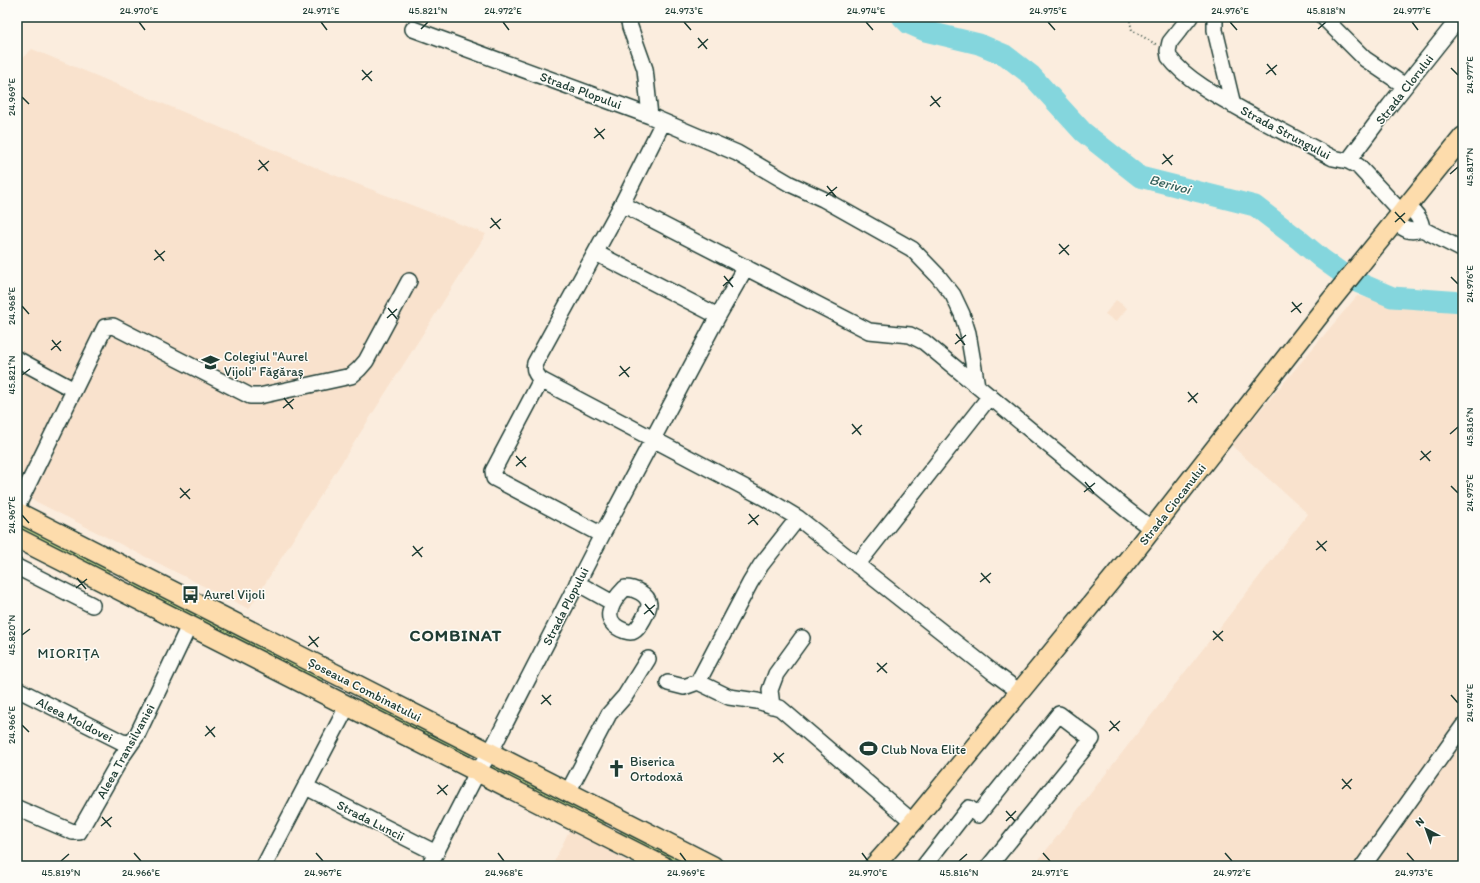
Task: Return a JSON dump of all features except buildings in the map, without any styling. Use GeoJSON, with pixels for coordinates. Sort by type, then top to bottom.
{"type":"FeatureCollection","features":[{"type":"Feature","properties":{"kind":"main road","name":"Strada Ciocanului"},"geometry":{"type":"LineString","coordinates":[[874,866],[913,822],[1152,530],[1328,304],[1463,137]]}},
{"type":"Feature","properties":{"kind":"main road","name":"Șoseaua Combinatului"},"geometry":{"type":"LineString","coordinates":[[17,512],[713,866]]}},
{"type":"Feature","properties":{"kind":"main road","name":"Șoseaua Combinatului"},"geometry":{"type":"LineString","coordinates":[[17,538],[663,866]]}},
{"type":"Feature","properties":{"kind":"main road"},"geometry":{"type":"LineString","coordinates":[[109,586],[120,564]]}},
{"type":"Feature","properties":{"kind":"main road"},"geometry":{"type":"LineString","coordinates":[[348,705],[357,686]]}},
{"type":"Feature","properties":{"kind":"main road"},"geometry":{"type":"LineString","coordinates":[[610,838],[620,819]]}},
{"type":"Feature","properties":{"kind":"street"},"geometry":{"type":"LineString","coordinates":[[628,17],[630,27],[645,69],[656,119],[622,204],[535,363],[534,367],[536,374],[541,380],[652,440],[763,497],[798,518],[1020,692]]}},
{"type":"Feature","properties":{"kind":"street"},"geometry":{"type":"LineString","coordinates":[[1168,52],[1170,42],[1190,17]]}},
{"type":"Feature","properties":{"kind":"street"},"geometry":{"type":"LineString","coordinates":[[1215,17],[1215,30],[1233,105]]}},
{"type":"Feature","properties":{"kind":"street"},"geometry":{"type":"LineString","coordinates":[[1323,17],[1365,59],[1405,86]]}},
{"type":"Feature","properties":{"kind":"street","name":"Strada Clorului"},"geometry":{"type":"LineString","coordinates":[[1348,161],[1460,17]]}},
{"type":"Feature","properties":{"kind":"street","name":"Strada Plopului"},"geometry":{"type":"LineString","coordinates":[[413,29],[656,119],[737,152],[790,184],[823,199],[912,249],[938,276],[953,295],[962,314],[968,333],[977,386]]}},
{"type":"Feature","properties":{"kind":"street","name":"Strada Strungului"},"geometry":{"type":"LineString","coordinates":[[1168,52],[1172,61],[1193,80],[1233,105],[1333,158],[1348,161],[1358,166],[1402,214],[1416,214],[1421,221],[1422,229],[1463,250]]}},
{"type":"Feature","properties":{"kind":"street"},"geometry":{"type":"LineString","coordinates":[[622,204],[869,331],[910,335],[924,342],[1152,530]]}},
{"type":"Feature","properties":{"kind":"street"},"geometry":{"type":"LineString","coordinates":[[596,253],[718,316]]}},
{"type":"Feature","properties":{"kind":"street","name":"Strada Plopului"},"geometry":{"type":"LineString","coordinates":[[478,771],[490,753],[652,440],[718,316],[746,267]]}},
{"type":"Feature","properties":{"kind":"street"},"geometry":{"type":"LineString","coordinates":[[17,507],[105,327],[114,326],[250,396],[259,396],[350,376],[360,369],[366,361],[409,280]]}},
{"type":"Feature","properties":{"kind":"street"},"geometry":{"type":"LineString","coordinates":[[17,359],[74,390]]}},
{"type":"Feature","properties":{"kind":"street"},"geometry":{"type":"LineString","coordinates":[[541,380],[493,471],[494,478],[602,535]]}},
{"type":"Feature","properties":{"kind":"street"},"geometry":{"type":"LineString","coordinates":[[857,565],[990,396]]}},
{"type":"Feature","properties":{"kind":"street"},"geometry":{"type":"LineString","coordinates":[[668,683],[684,687],[698,682],[750,583],[761,565],[798,518]]}},
{"type":"Feature","properties":{"kind":"street"},"geometry":{"type":"LineString","coordinates":[[17,567],[92,605]]}},
{"type":"Feature","properties":{"kind":"street"},"geometry":{"type":"LineString","coordinates":[[577,583],[613,603]]}},
{"type":"Feature","properties":{"kind":"street","name":"Aleea Transilvaniei"},"geometry":{"type":"LineString","coordinates":[[17,808],[73,832],[79,832],[121,758],[133,741],[189,626]]}},
{"type":"Feature","properties":{"kind":"street"},"geometry":{"type":"LineString","coordinates":[[772,706],[770,690],[776,674],[802,638]]}},
{"type":"Feature","properties":{"kind":"street"},"geometry":{"type":"LineString","coordinates":[[568,792],[609,714],[625,696],[648,659]]}},
{"type":"Feature","properties":{"kind":"street"},"geometry":{"type":"LineString","coordinates":[[698,682],[729,696],[757,701],[780,708],[913,822]]}},
{"type":"Feature","properties":{"kind":"street","name":"Aleea Moldovei"},"geometry":{"type":"LineString","coordinates":[[17,689],[122,742],[128,743],[133,741]]}},
{"type":"Feature","properties":{"kind":"street"},"geometry":{"type":"LineString","coordinates":[[264,866],[348,705]]}},
{"type":"Feature","properties":{"kind":"street"},"geometry":{"type":"LineString","coordinates":[[924,866],[969,808],[978,815],[1059,714],[1092,739],[989,866]]}},
{"type":"Feature","properties":{"kind":"street"},"geometry":{"type":"LineString","coordinates":[[1363,866],[1463,726]]}},
{"type":"Feature","properties":{"kind":"street"},"geometry":{"type":"LineString","coordinates":[[429,866],[478,771]]}},
{"type":"Feature","properties":{"kind":"street","name":"Strada Luncii"},"geometry":{"type":"LineString","coordinates":[[306,787],[436,852]]}},
{"type":"Feature","properties":{"kind":"path"},"geometry":{"type":"LineString","coordinates":[[1129,17],[1132,30],[1168,52]]}},
{"type":"Feature","properties":{"kind":"shaded area","name":"Colegiul \"Aurel Vijoli\" Făgăraș"},"geometry":{"type":"Polygon","coordinates":[[[32,49],[334,175],[486,234],[249,609],[17,492],[17,63],[32,49]]]}},
{"type":"Feature","properties":{"kind":"shaded area"},"geometry":{"type":"Polygon","coordinates":[[[1357,296],[1405,305],[1463,313],[1463,866],[1034,866],[1308,514],[1231,445],[1357,296]]]}},
{"type":"Feature","properties":{"kind":"shaded area"},"geometry":{"type":"Polygon","coordinates":[[[1116,300],[1127,308],[1116,322],[1105,314],[1116,300]]]}},
{"type":"Feature","properties":{"kind":"shaded area"},"geometry":{"type":"Polygon","coordinates":[[[570,829],[636,866],[552,866],[570,829]]]}},
{"type":"Feature","properties":{"kind":"green space"},"geometry":{"type":"Polygon","coordinates":[[[23,524],[110,570],[107,574],[20,532],[23,524]]]}},
{"type":"Feature","properties":{"kind":"green space"},"geometry":{"type":"Polygon","coordinates":[[[134,580],[324,676],[323,682],[320,684],[131,587],[134,580]]]}},
{"type":"Feature","properties":{"kind":"green space"},"geometry":{"type":"Polygon","coordinates":[[[362,697],[471,751],[470,757],[360,705],[362,697]]]}},
{"type":"Feature","properties":{"kind":"green space"},"geometry":{"type":"Polygon","coordinates":[[[492,763],[606,821],[604,827],[489,769],[492,763]]]}},
{"type":"Feature","properties":{"kind":"green space"},"geometry":{"type":"Polygon","coordinates":[[[621,830],[699,866],[675,866],[621,838],[621,830]]]}},
{"type":"Feature","properties":{"kind":"waterway","name":"Berivoi"},"geometry":{"type":"LineString","coordinates":[[902,17],[909,24],[925,31],[979,44],[1005,55],[1031,75],[1083,132],[1140,177],[1255,206],[1322,259],[1350,279],[1392,297],[1463,302]]}},
{"type":"Feature","properties":{"kind":"place","name":"Colegiul \"Aurel Vijoli\" Făgăraș"},"geometry":{"type":"Point","coordinates":[211,363]}},
{"type":"Feature","properties":{"kind":"place","name":"Aurel Vijoli"},"geometry":{"type":"Point","coordinates":[191,594]}},
{"type":"Feature","properties":{"kind":"place","name":"Club Nova Elite"},"geometry":{"type":"Point","coordinates":[868,749]}},
{"type":"Feature","properties":{"kind":"place","name":"Biserica Ortodoxă"},"geometry":{"type":"Point","coordinates":[617,768]}},
{"type":"Feature","properties":{"kind":"district","name":"COMBINAT"},"geometry":{"type":"Point","coordinates":[456,635]}},
{"type":"Feature","properties":{"kind":"district","name":"MIORIȚA"},"geometry":{"type":"Point","coordinates":[69,653]}}]}
